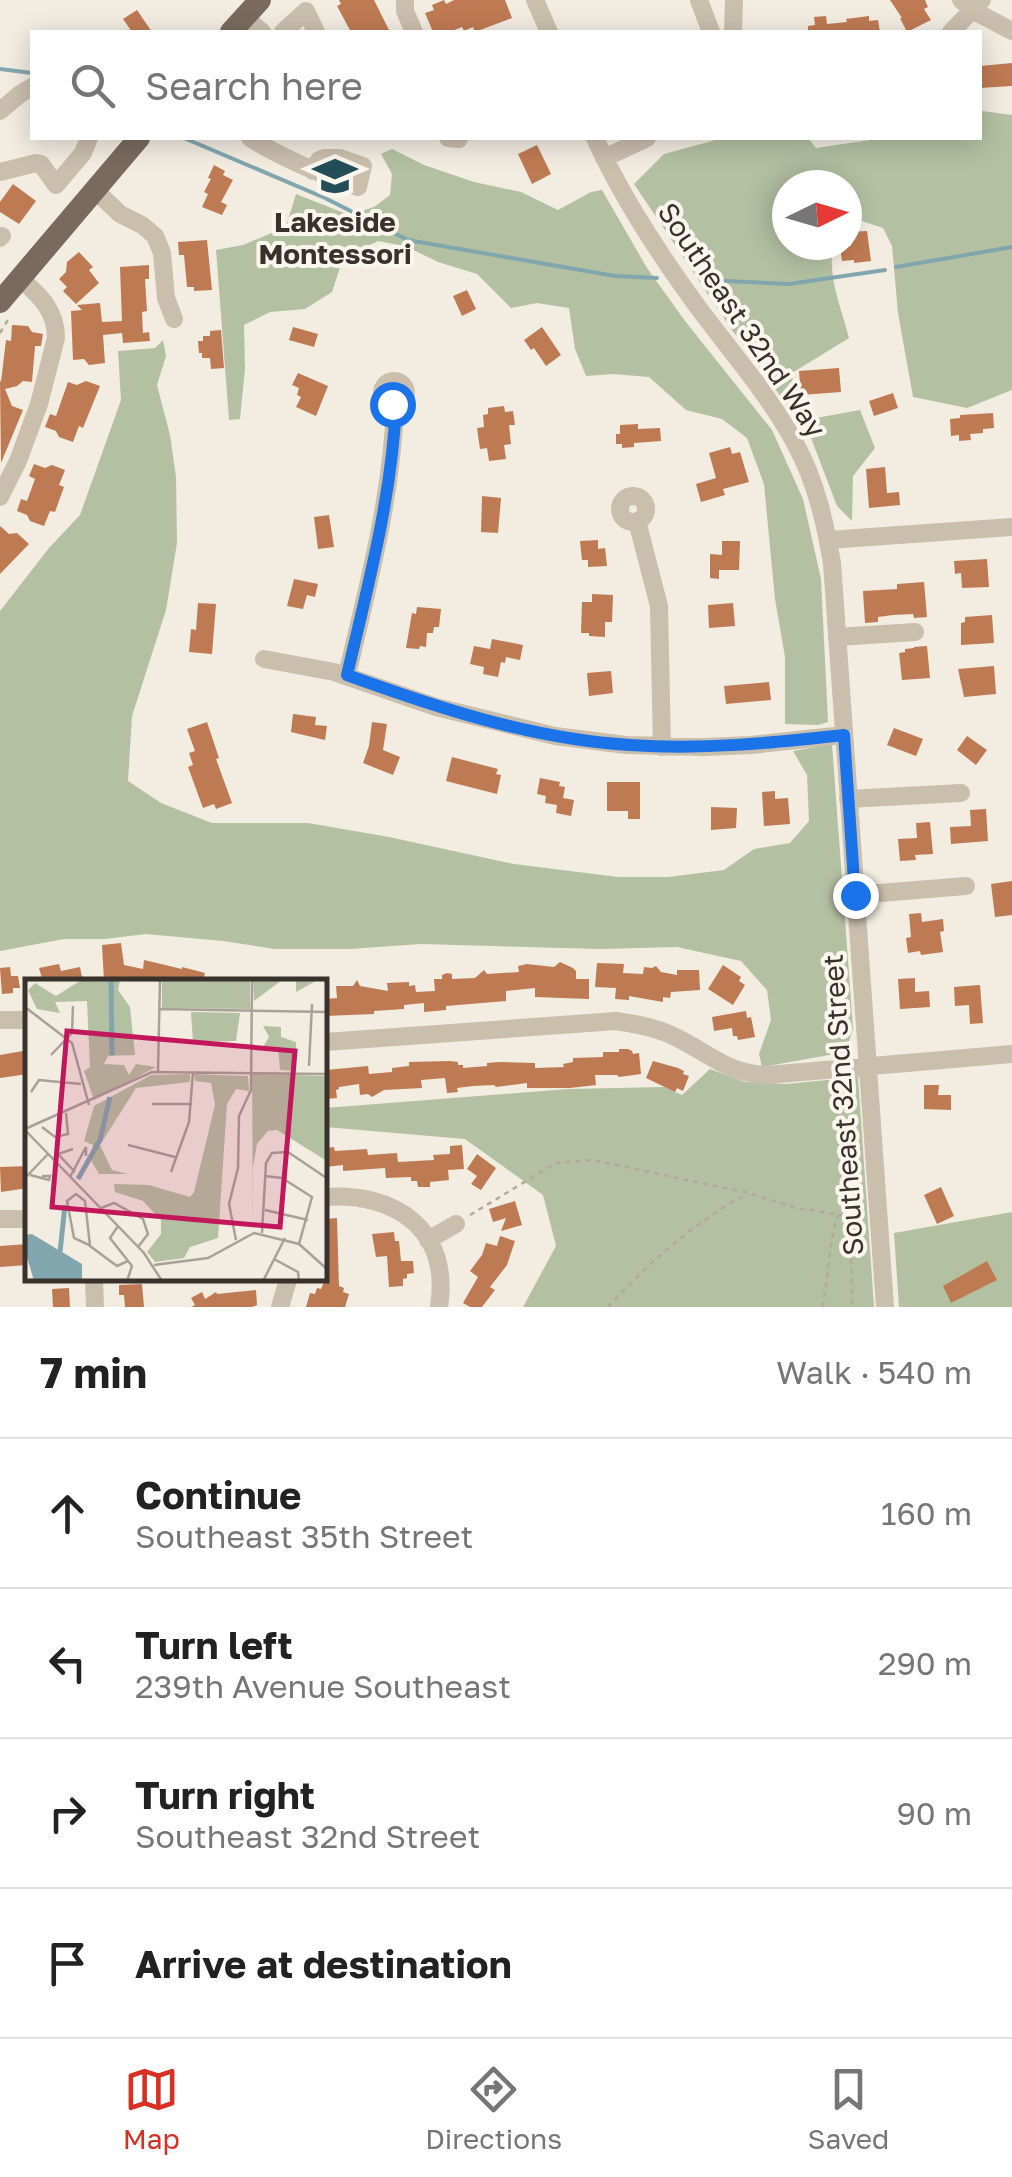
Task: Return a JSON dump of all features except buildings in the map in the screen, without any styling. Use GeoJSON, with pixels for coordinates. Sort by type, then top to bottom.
{"type":"FeatureCollection","features":[{"type":"Feature","properties":{"kind":"main road"},"geometry":{"type":"LineString","coordinates":[[5,309],[20,278],[137,140]]}},
{"type":"Feature","properties":{"kind":"street"},"geometry":{"type":"LineString","coordinates":[[404,0],[413,30]]}},
{"type":"Feature","properties":{"kind":"street"},"geometry":{"type":"LineString","coordinates":[[535,0],[545,30]]}},
{"type":"Feature","properties":{"kind":"street"},"geometry":{"type":"LineString","coordinates":[[699,0],[710,30]]}},
{"type":"Feature","properties":{"kind":"street"},"geometry":{"type":"LineString","coordinates":[[733,30],[734,0]]}},
{"type":"Feature","properties":{"kind":"street"},"geometry":{"type":"LineString","coordinates":[[952,30],[972,4],[1012,32]]}},
{"type":"Feature","properties":{"kind":"street"},"geometry":{"type":"LineString","coordinates":[[286,30],[306,10],[315,30]]}},
{"type":"Feature","properties":{"kind":"street"},"geometry":{"type":"LineString","coordinates":[[0,111],[30,88]]}},
{"type":"Feature","properties":{"kind":"street"},"geometry":{"type":"LineString","coordinates":[[0,172],[36,163],[56,185],[86,148],[88,140]]}},
{"type":"Feature","properties":{"kind":"street"},"geometry":{"type":"LineString","coordinates":[[253,140],[313,172]]}},
{"type":"Feature","properties":{"kind":"street","name":"Southeast 32nd Way"},"geometry":{"type":"LineString","coordinates":[[595,140],[660,252],[798,447],[810,474],[828,540]]}},
{"type":"Feature","properties":{"kind":"street"},"geometry":{"type":"LineString","coordinates":[[604,158],[643,140]]}},
{"type":"Feature","properties":{"kind":"street"},"geometry":{"type":"LineString","coordinates":[[94,190],[120,214],[154,236],[162,253],[166,298],[174,319]]}},
{"type":"Feature","properties":{"kind":"street"},"geometry":{"type":"LineString","coordinates":[[0,498],[40,404],[56,338],[50,310],[20,278]]}},
{"type":"Feature","properties":{"kind":"street"},"geometry":{"type":"LineString","coordinates":[[347,675],[387,499],[396,404]]}},
{"type":"Feature","properties":{"kind":"street"},"geometry":{"type":"LineString","coordinates":[[637,521],[659,606],[662,746]]}},
{"type":"Feature","properties":{"kind":"street"},"geometry":{"type":"LineString","coordinates":[[828,540],[1012,527]]}},
{"type":"Feature","properties":{"kind":"street","name":"Southeast 32nd Street"},"geometry":{"type":"LineString","coordinates":[[828,540],[885,1307]]}},
{"type":"Feature","properties":{"kind":"street"},"geometry":{"type":"LineString","coordinates":[[837,638],[914,632]]}},
{"type":"Feature","properties":{"kind":"street"},"geometry":{"type":"LineString","coordinates":[[264,659],[347,675],[436,707],[556,736],[662,746],[751,745],[844,735]]}},
{"type":"Feature","properties":{"kind":"street"},"geometry":{"type":"LineString","coordinates":[[848,799],[961,793]]}},
{"type":"Feature","properties":{"kind":"street"},"geometry":{"type":"LineString","coordinates":[[855,895],[966,886]]}},
{"type":"Feature","properties":{"kind":"street"},"geometry":{"type":"LineString","coordinates":[[328,1042],[616,1021],[668,1033],[740,1072],[784,1075],[1012,1054]]}},
{"type":"Feature","properties":{"kind":"street"},"geometry":{"type":"LineString","coordinates":[[328,1198],[359,1196],[385,1203],[420,1228],[430,1242],[440,1278],[439,1307]]}},
{"type":"Feature","properties":{"kind":"street"},"geometry":{"type":"LineString","coordinates":[[0,1218],[25,1219]]}},
{"type":"Feature","properties":{"kind":"street"},"geometry":{"type":"LineString","coordinates":[[430,1242],[456,1224]]}},
{"type":"Feature","properties":{"kind":"street"},"geometry":{"type":"LineString","coordinates":[[94,1282],[96,1307]]}},
{"type":"Feature","properties":{"kind":"street"},"geometry":{"type":"LineString","coordinates":[[280,1307],[287,1282]]}},
{"type":"Feature","properties":{"kind":"path"},"geometry":{"type":"LineString","coordinates":[[0,333],[5,309]]}},
{"type":"Feature","properties":{"kind":"path"},"geometry":{"type":"LineString","coordinates":[[832,1080],[841,1130],[839,1166],[850,1197],[852,1217],[852,1307]]}},
{"type":"Feature","properties":{"kind":"path"},"geometry":{"type":"LineString","coordinates":[[456,1224],[556,1163],[592,1160],[852,1217]]}},
{"type":"Feature","properties":{"kind":"path"},"geometry":{"type":"LineString","coordinates":[[608,1307],[630,1283],[720,1208],[749,1193]]}},
{"type":"Feature","properties":{"kind":"path"},"geometry":{"type":"LineString","coordinates":[[822,1307],[838,1214]]}},
{"type":"Feature","properties":{"kind":"green space"},"geometry":{"type":"Polygon","coordinates":[[[982,111],[1012,115],[1012,390],[967,408],[913,397],[898,313],[892,246],[883,228],[862,221],[862,170],[772,170],[772,260],[832,260],[833,280],[849,338],[792,373],[795,402],[816,418],[860,410],[875,448],[853,476],[852,521],[837,506],[811,438],[732,330],[634,184],[664,154],[716,140],[810,140],[816,148],[870,140],[982,140],[982,111]]]}},
{"type":"Feature","properties":{"kind":"green space"},"geometry":{"type":"Polygon","coordinates":[[[392,149],[474,182],[521,192],[558,210],[602,190],[647,268],[772,430],[803,499],[821,579],[828,722],[785,724],[785,657],[764,484],[747,438],[722,419],[686,410],[649,377],[586,376],[575,349],[569,308],[537,303],[511,308],[477,274],[405,246],[378,241],[343,258],[332,292],[305,309],[270,312],[244,325],[240,419],[229,420],[216,250],[243,245],[286,227],[296,194],[349,215],[374,207],[390,195],[392,174],[381,154],[392,149]]]}},
{"type":"Feature","properties":{"kind":"green space"},"geometry":{"type":"Polygon","coordinates":[[[163,340],[166,356],[157,385],[176,477],[177,543],[166,610],[132,716],[128,781],[161,803],[212,823],[308,823],[514,864],[618,877],[668,877],[724,870],[754,849],[790,843],[809,821],[807,775],[793,751],[832,744],[853,1028],[846,1052],[762,1067],[759,1054],[771,1020],[767,990],[741,961],[677,947],[421,944],[275,949],[146,934],[64,939],[0,951],[0,611],[80,515],[121,400],[118,351],[155,348],[163,340]]]}},
{"type":"Feature","properties":{"kind":"green space"},"geometry":{"type":"Polygon","coordinates":[[[710,1069],[745,1082],[786,1084],[858,1077],[874,1307],[523,1307],[556,1246],[543,1195],[465,1139],[328,1127],[328,1108],[568,1089],[664,1087],[682,1095],[710,1069]]]}},
{"type":"Feature","properties":{"kind":"green space"},"geometry":{"type":"Polygon","coordinates":[[[1012,1212],[1012,1307],[899,1307],[894,1233],[1012,1212]]]}},
{"type":"Feature","properties":{"kind":"waterway"},"geometry":{"type":"LineString","coordinates":[[0,69],[30,73]]}},
{"type":"Feature","properties":{"kind":"waterway"},"geometry":{"type":"LineString","coordinates":[[189,140],[325,198],[408,240],[615,276],[657,278]]}},
{"type":"Feature","properties":{"kind":"waterway"},"geometry":{"type":"LineString","coordinates":[[896,267],[1012,247]]}},
{"type":"Feature","properties":{"kind":"waterway"},"geometry":{"type":"LineString","coordinates":[[703,280],[789,284],[885,270]]}},
{"type":"Feature","properties":{"kind":"place","name":"Lakeside Montessori"},"geometry":{"type":"Point","coordinates":[335,176]}},
{"type":"Feature","properties":{"kind":"route"},"geometry":{"type":"LineString","coordinates":[[392,404],[396,404],[387,499],[347,675],[436,707],[556,736],[626,745],[751,745],[844,735],[855,895]]}}]}
